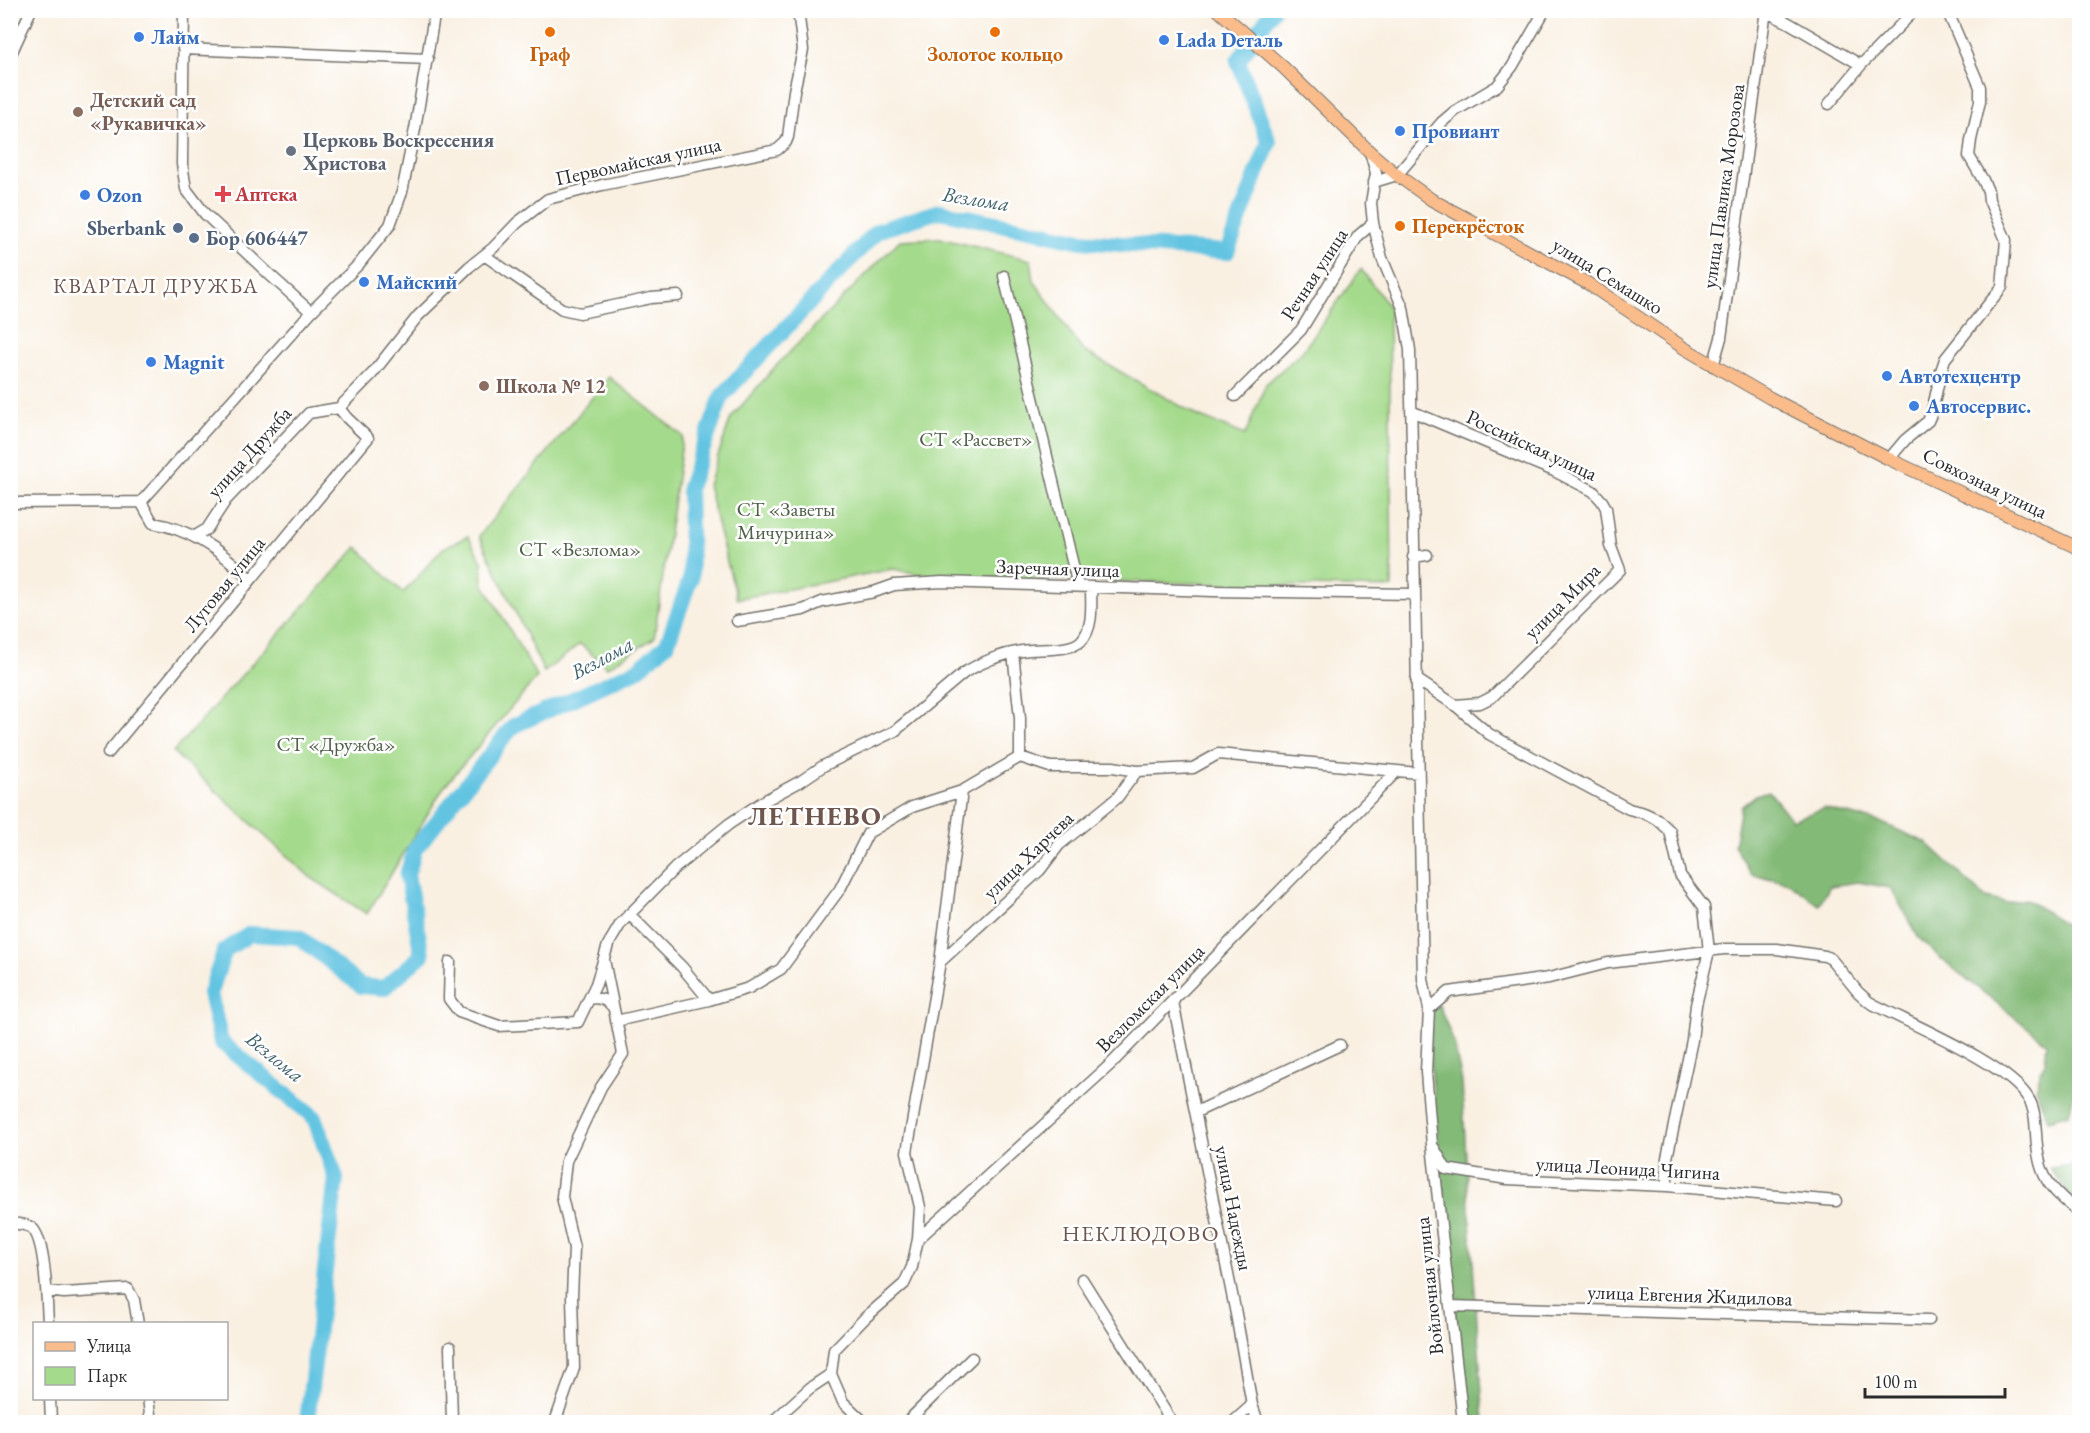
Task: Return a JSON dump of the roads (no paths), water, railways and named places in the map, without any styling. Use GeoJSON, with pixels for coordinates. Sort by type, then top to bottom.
{"type":"FeatureCollection","features":[{"type":"Feature","properties":{"kind":"main road","name":"улица Семашко"},"geometry":{"type":"LineString","coordinates":[[1218,10],[1283,67],[1370,153],[1396,175],[1432,200],[1587,283],[1713,366],[1770,398],[1873,450]]}},
{"type":"Feature","properties":{"kind":"main road","name":"Совхозная улица"},"geometry":{"type":"LineString","coordinates":[[1873,450],[2079,549]]}},
{"type":"Feature","properties":{"kind":"street"},"geometry":{"type":"LineString","coordinates":[[10,57],[31,10]]}},
{"type":"Feature","properties":{"kind":"street"},"geometry":{"type":"LineString","coordinates":[[184,10],[182,164],[186,189],[205,214],[312,312]]}},
{"type":"Feature","properties":{"kind":"street"},"geometry":{"type":"LineString","coordinates":[[10,502],[141,502],[312,312],[359,264],[390,225],[394,214],[416,129],[435,10]]}},
{"type":"Feature","properties":{"kind":"street","name":"Первомайская улица"},"geometry":{"type":"LineString","coordinates":[[339,408],[372,374],[418,316],[469,267],[542,203],[554,197],[602,185],[777,150],[788,137],[794,91],[803,50],[798,10]]}},
{"type":"Feature","properties":{"kind":"street"},"geometry":{"type":"LineString","coordinates":[[1374,182],[1396,175],[1442,122],[1455,111],[1497,86],[1517,59],[1545,10]]}},
{"type":"Feature","properties":{"kind":"street"},"geometry":{"type":"LineString","coordinates":[[1829,104],[1861,65],[1915,10]]}},
{"type":"Feature","properties":{"kind":"street"},"geometry":{"type":"LineString","coordinates":[[1889,459],[1905,440],[1928,421],[1945,359],[2002,287],[2006,240],[1989,200],[1988,191],[1970,156],[1971,140],[1980,100],[1980,87],[1947,10]]}},
{"type":"Feature","properties":{"kind":"street"},"geometry":{"type":"LineString","coordinates":[[1766,11],[1861,65]]}},
{"type":"Feature","properties":{"kind":"street","name":"улица Павлика Морозова"},"geometry":{"type":"LineString","coordinates":[[1713,366],[1721,338],[1766,11]]}},
{"type":"Feature","properties":{"kind":"street"},"geometry":{"type":"LineString","coordinates":[[183,49],[428,59]]}},
{"type":"Feature","properties":{"kind":"street","name":"Войлочная улица"},"geometry":{"type":"LineString","coordinates":[[1370,153],[1376,172],[1371,202],[1373,223],[1382,258],[1402,308],[1410,350],[1423,979],[1429,1009],[1426,1072],[1463,1422]]}},
{"type":"Feature","properties":{"kind":"street","name":"Речная улица"},"geometry":{"type":"LineString","coordinates":[[1235,396],[1301,330],[1358,236],[1373,223]]}},
{"type":"Feature","properties":{"kind":"street"},"geometry":{"type":"LineString","coordinates":[[484,255],[562,309],[580,313],[651,298],[678,296]]}},
{"type":"Feature","properties":{"kind":"street"},"geometry":{"type":"LineString","coordinates":[[1004,276],[1078,586]]}},
{"type":"Feature","properties":{"kind":"street","name":"Луговая улица"},"geometry":{"type":"LineString","coordinates":[[108,753],[369,438],[339,408]]}},
{"type":"Feature","properties":{"kind":"street","name":"улица Дружба"},"geometry":{"type":"LineString","coordinates":[[195,536],[207,529],[226,500],[309,413],[339,408]]}},
{"type":"Feature","properties":{"kind":"street","name":"Российская улица"},"geometry":{"type":"LineString","coordinates":[[1411,411],[1554,471],[1593,491],[1606,508],[1611,546],[1620,570]]}},
{"type":"Feature","properties":{"kind":"street"},"geometry":{"type":"LineString","coordinates":[[141,502],[153,523],[166,525],[195,536],[241,569],[250,579]]}},
{"type":"Feature","properties":{"kind":"street"},"geometry":{"type":"LineString","coordinates":[[1413,557],[1427,555]]}},
{"type":"Feature","properties":{"kind":"street","name":"улица Мира"},"geometry":{"type":"LineString","coordinates":[[1455,705],[1480,703],[1492,697],[1620,570]]}},
{"type":"Feature","properties":{"kind":"street","name":"Заречная улица"},"geometry":{"type":"LineString","coordinates":[[737,621],[803,610],[822,602],[874,592],[894,585],[942,582],[1414,594]]}},
{"type":"Feature","properties":{"kind":"street"},"geometry":{"type":"LineString","coordinates":[[450,962],[449,999],[459,1012],[499,1026],[578,1022],[612,936],[628,914],[675,868],[729,824],[823,766],[895,731],[975,666],[1013,653],[1065,648],[1080,641],[1085,634],[1091,613],[1091,587]]}},
{"type":"Feature","properties":{"kind":"street"},"geometry":{"type":"LineString","coordinates":[[1013,653],[1020,718],[1020,757]]}},
{"type":"Feature","properties":{"kind":"street"},"geometry":{"type":"LineString","coordinates":[[1416,679],[1455,705],[1495,738],[1629,809],[1644,813],[1664,823],[1670,831],[1680,875],[1704,907],[1709,951],[1696,1005],[1692,1040],[1667,1158],[1667,1186]]}},
{"type":"Feature","properties":{"kind":"street"},"geometry":{"type":"LineString","coordinates":[[616,1022],[709,1000],[748,988],[781,969],[840,889],[868,833],[912,807],[962,791],[1020,757],[1050,767],[1113,767],[1137,771],[1193,768],[1218,754],[1418,773]]}},
{"type":"Feature","properties":{"kind":"street","name":"улица Харчева"},"geometry":{"type":"LineString","coordinates":[[940,963],[1040,870],[1059,845],[1117,798],[1137,771]]}},
{"type":"Feature","properties":{"kind":"street","name":"Везломская улица"},"geometry":{"type":"LineString","coordinates":[[918,1239],[1111,1064],[1396,771]]}},
{"type":"Feature","properties":{"kind":"street"},"geometry":{"type":"LineString","coordinates":[[864,1422],[843,1402],[831,1374],[834,1350],[903,1284],[912,1267],[918,1239],[920,1207],[907,1152],[940,963],[962,791]]}},
{"type":"Feature","properties":{"kind":"street"},"geometry":{"type":"LineString","coordinates":[[628,914],[682,967],[709,1000]]}},
{"type":"Feature","properties":{"kind":"street"},"geometry":{"type":"LineString","coordinates":[[1429,1009],[1449,992],[1549,978],[1608,963],[1709,951],[1777,949],[1815,954],[1832,959],[1852,986],[1869,1002],[1951,1043],[1998,1071],[2019,1087],[2033,1108],[2037,1155],[2043,1175],[2049,1185],[2079,1213]]}},
{"type":"Feature","properties":{"kind":"street"},"geometry":{"type":"LineString","coordinates":[[555,1422],[574,1368],[572,1297],[574,1248],[562,1197],[566,1161],[601,1087],[622,1054],[604,960]]}},
{"type":"Feature","properties":{"kind":"street"},"geometry":{"type":"LineString","coordinates":[[589,999],[607,1000],[613,1007]]}},
{"type":"Feature","properties":{"kind":"street","name":"улица Надежды"},"geometry":{"type":"LineString","coordinates":[[1173,1002],[1252,1405],[1258,1422]]}},
{"type":"Feature","properties":{"kind":"street"},"geometry":{"type":"LineString","coordinates":[[1196,1112],[1340,1045]]}},
{"type":"Feature","properties":{"kind":"street","name":"улица Леонида Чигина"},"geometry":{"type":"LineString","coordinates":[[1432,1145],[1446,1169],[1508,1179],[1667,1186],[1836,1201]]}},
{"type":"Feature","properties":{"kind":"street"},"geometry":{"type":"LineString","coordinates":[[10,1223],[29,1227],[36,1235],[47,1291],[48,1322]]}},
{"type":"Feature","properties":{"kind":"street"},"geometry":{"type":"LineString","coordinates":[[1082,1280],[1172,1422]]}},
{"type":"Feature","properties":{"kind":"street"},"geometry":{"type":"LineString","coordinates":[[47,1291],[64,1293],[128,1289],[134,1300],[138,1322]]}},
{"type":"Feature","properties":{"kind":"street","name":"улица Евгения Жидилова"},"geometry":{"type":"LineString","coordinates":[[1450,1306],[1929,1320]]}},
{"type":"Feature","properties":{"kind":"street"},"geometry":{"type":"LineString","coordinates":[[450,1347],[452,1422]]}},
{"type":"Feature","properties":{"kind":"street"},"geometry":{"type":"LineString","coordinates":[[907,1422],[972,1358]]}},
{"type":"Feature","properties":{"kind":"street"},"geometry":{"type":"LineString","coordinates":[[772,1422],[810,1388],[831,1374]]}},
{"type":"Feature","properties":{"kind":"street"},"geometry":{"type":"LineString","coordinates":[[50,1400],[51,1422]]}},
{"type":"Feature","properties":{"kind":"street"},"geometry":{"type":"LineString","coordinates":[[148,1400],[151,1422]]}},
{"type":"Feature","properties":{"kind":"street"},"geometry":{"type":"LineString","coordinates":[[1233,1422],[1252,1405]]}},
{"type":"Feature","properties":{"kind":"waterway","name":"Везлома"},"geometry":{"type":"LineString","coordinates":[[307,1422],[336,1178],[314,1117],[221,1042],[210,993],[225,950],[250,934],[299,937],[361,986],[384,988],[422,955],[407,875],[415,849],[513,726],[637,670],[667,644],[691,577],[689,487],[722,396],[877,231],[939,211],[1081,241],[1227,252],[1269,142],[1238,61],[1273,10]]}},
{"type":"Feature","properties":{"kind":"place","name":"Граф"},"geometry":{"type":"Point","coordinates":[550,32]}},
{"type":"Feature","properties":{"kind":"place","name":"Золотое кольцо"},"geometry":{"type":"Point","coordinates":[995,32]}},
{"type":"Feature","properties":{"kind":"place","name":"Лайм"},"geometry":{"type":"Point","coordinates":[139,37]}},
{"type":"Feature","properties":{"kind":"place","name":"Lada Dеталь"},"geometry":{"type":"Point","coordinates":[1164,40]}},
{"type":"Feature","properties":{"kind":"place","name":"Детский сад «Рукавичка»"},"geometry":{"type":"Point","coordinates":[78,112]}},
{"type":"Feature","properties":{"kind":"place","name":"Провиант"},"geometry":{"type":"Point","coordinates":[1400,131]}},
{"type":"Feature","properties":{"kind":"place","name":"Церковь Воскресения Христова"},"geometry":{"type":"Point","coordinates":[291,151]}},
{"type":"Feature","properties":{"kind":"place","name":"Аптека"},"geometry":{"type":"Point","coordinates":[223,194]}},
{"type":"Feature","properties":{"kind":"place","name":"Ozon"},"geometry":{"type":"Point","coordinates":[85,195]}},
{"type":"Feature","properties":{"kind":"place","name":"Перекрёсток"},"geometry":{"type":"Point","coordinates":[1400,226]}},
{"type":"Feature","properties":{"kind":"place","name":"Sberbank"},"geometry":{"type":"Point","coordinates":[178,228]}},
{"type":"Feature","properties":{"kind":"place","name":"Бор 606447"},"geometry":{"type":"Point","coordinates":[194,238]}},
{"type":"Feature","properties":{"kind":"place","name":"Майский"},"geometry":{"type":"Point","coordinates":[364,282]}},
{"type":"Feature","properties":{"kind":"place","name":"Magnit"},"geometry":{"type":"Point","coordinates":[151,362]}},
{"type":"Feature","properties":{"kind":"place","name":"Автотехцентр"},"geometry":{"type":"Point","coordinates":[1887,376]}},
{"type":"Feature","properties":{"kind":"place","name":"Школа № 12"},"geometry":{"type":"Point","coordinates":[484,386]}},
{"type":"Feature","properties":{"kind":"place","name":"Автосервис."},"geometry":{"type":"Point","coordinates":[1914,406]}},
{"type":"Feature","properties":{"kind":"district","name":"КВАРТАЛ ДРУЖБА"},"geometry":{"type":"Point","coordinates":[156,286]}},
{"type":"Feature","properties":{"kind":"district","name":"ЛЕТНЕВО"},"geometry":{"type":"Point","coordinates":[815,816]}},
{"type":"Feature","properties":{"kind":"district","name":"НЕКЛЮДОВО"},"geometry":{"type":"Point","coordinates":[1141,1233]}},
{"type":"Feature","properties":{"kind":"park label","name":"СТ «Рассвет»"},"geometry":{"type":"Point","coordinates":[976,439]}},
{"type":"Feature","properties":{"kind":"park label","name":"СТ «Заветы Мичурина»"},"geometry":{"type":"Point","coordinates":[786,520]}},
{"type":"Feature","properties":{"kind":"park label","name":"СТ «Везлома»"},"geometry":{"type":"Point","coordinates":[580,549]}},
{"type":"Feature","properties":{"kind":"park label","name":"СТ «Дружба»"},"geometry":{"type":"Point","coordinates":[336,744]}}]}
